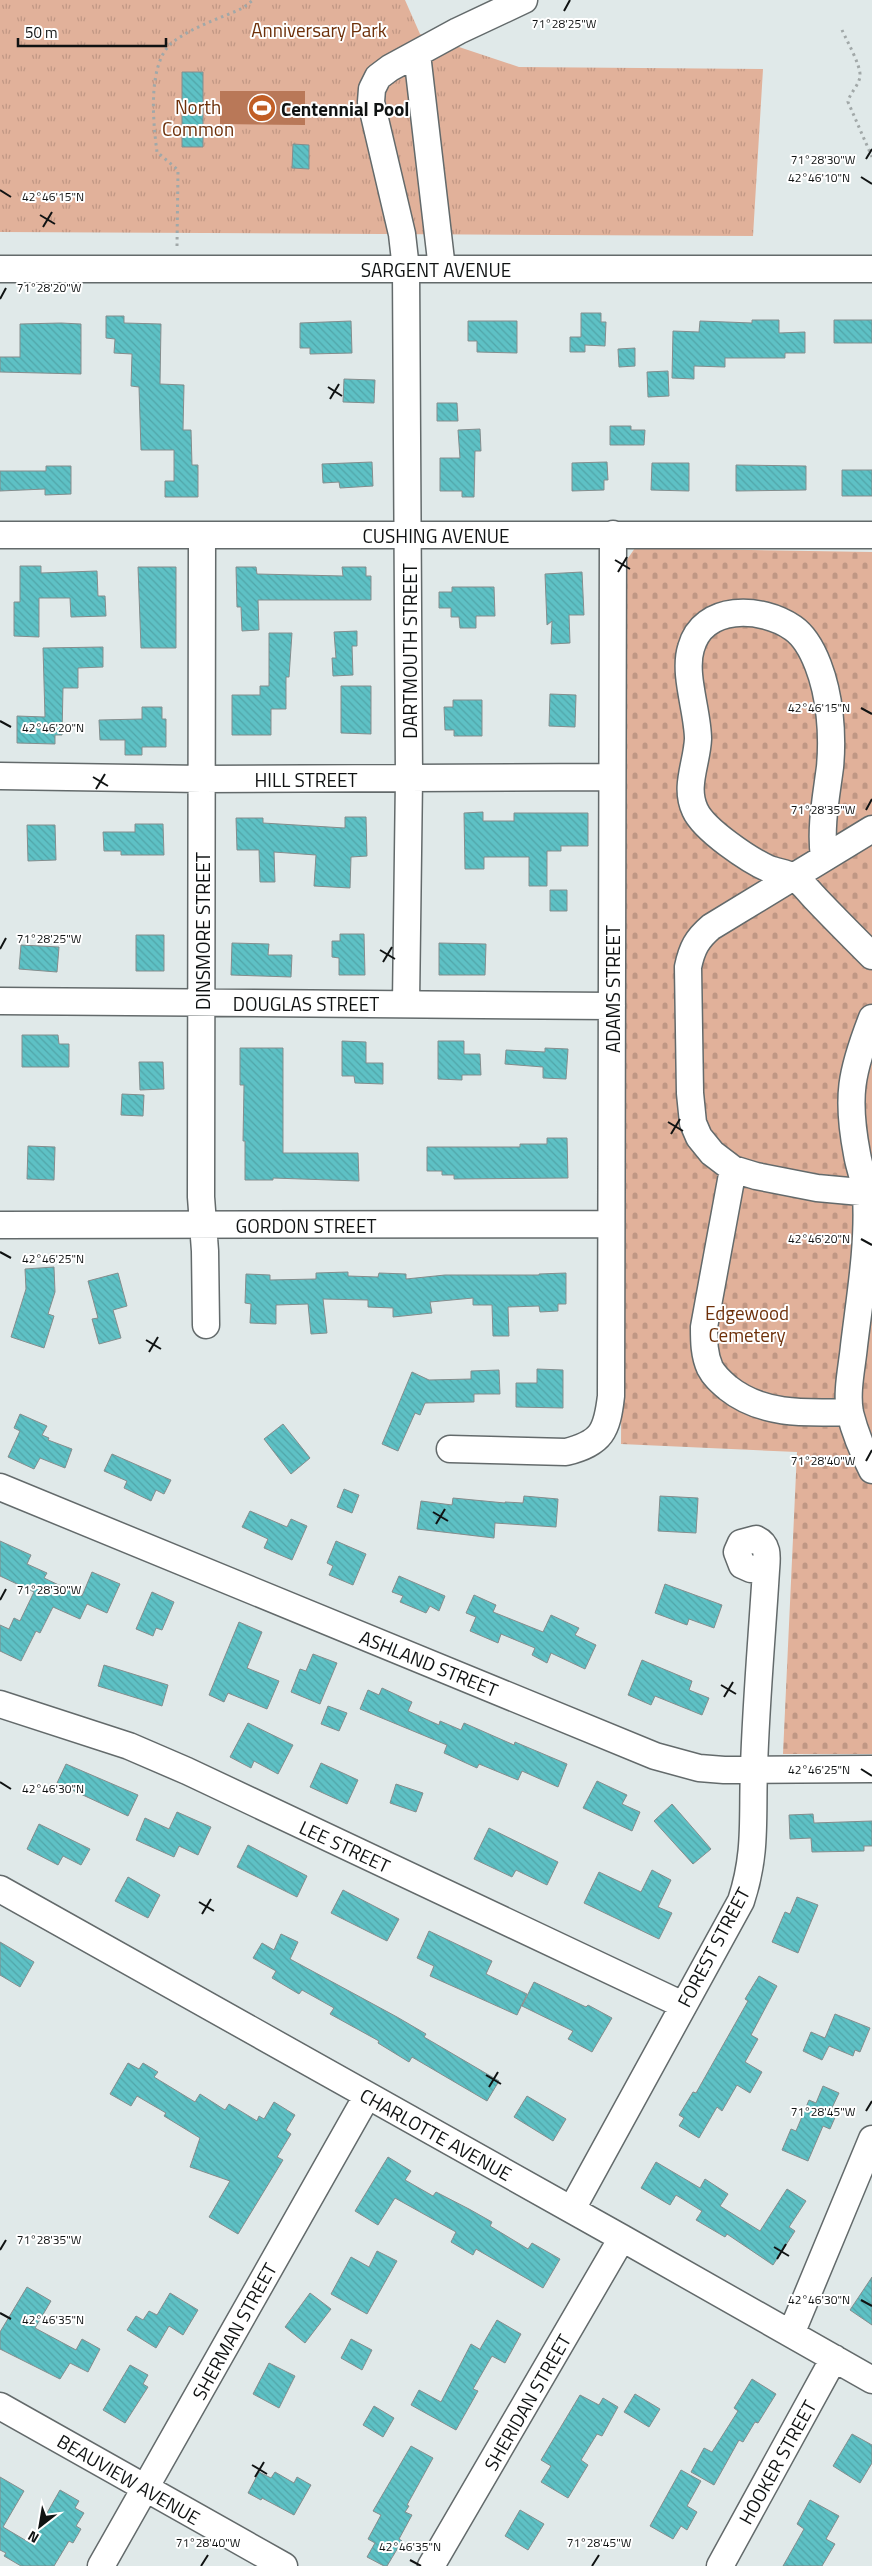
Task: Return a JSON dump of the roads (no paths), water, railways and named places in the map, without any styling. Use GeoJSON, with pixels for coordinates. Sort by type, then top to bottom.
{"type":"FeatureCollection","features":[{"type":"Feature","properties":{"kind":"street","name":"DARTMOUTH STREET"},"geometry":{"type":"LineString","coordinates":[[406,1003],[409,778],[406,269],[402,234],[371,102],[372,88],[378,77],[390,68],[458,31],[524,0]]}},
{"type":"Feature","properties":{"kind":"street"},"geometry":{"type":"LineString","coordinates":[[417,54],[442,268]]}},
{"type":"Feature","properties":{"kind":"street","name":"SARGENT AVENUE"},"geometry":{"type":"LineString","coordinates":[[0,269],[872,269]]}},
{"type":"Feature","properties":{"kind":"street","name":"CUSHING AVENUE"},"geometry":{"type":"LineString","coordinates":[[0,534],[202,536],[872,535]]}},
{"type":"Feature","properties":{"kind":"street","name":"ADAMS STREET"},"geometry":{"type":"LineString","coordinates":[[450,1449],[566,1452],[584,1448],[596,1441],[605,1428],[611,1396],[613,534]]}},
{"type":"Feature","properties":{"kind":"street","name":"DINSMORE STREET"},"geometry":{"type":"LineString","coordinates":[[202,536],[201,1197],[206,1325]]}},
{"type":"Feature","properties":{"kind":"street"},"geometry":{"type":"LineString","coordinates":[[824,858],[822,821],[830,766],[832,732],[819,667],[808,642],[793,628],[751,613],[733,613],[715,618],[704,624],[690,650],[690,670],[698,740],[690,794],[695,812],[710,828],[755,861],[794,877],[872,956]]}},
{"type":"Feature","properties":{"kind":"street","name":"HILL STREET"},"geometry":{"type":"LineString","coordinates":[[0,776],[202,779],[612,777]]}},
{"type":"Feature","properties":{"kind":"street"},"geometry":{"type":"LineString","coordinates":[[869,1193],[817,1188],[733,1169],[712,1153],[699,1136],[693,1123],[690,1093],[688,967],[692,949],[698,938],[728,915],[872,830]]}},
{"type":"Feature","properties":{"kind":"street","name":"DOUGLAS STREET"},"geometry":{"type":"LineString","coordinates":[[0,1001],[612,1006]]}},
{"type":"Feature","properties":{"kind":"street"},"geometry":{"type":"LineString","coordinates":[[872,1018],[857,1056],[851,1082],[851,1109],[856,1154],[869,1193],[861,1291],[850,1379],[850,1412],[857,1436],[872,1470]]}},
{"type":"Feature","properties":{"kind":"street"},"geometry":{"type":"LineString","coordinates":[[733,1169],[704,1327],[704,1350],[710,1369],[718,1380],[734,1392],[752,1402],[780,1411],[806,1414],[850,1412]]}},
{"type":"Feature","properties":{"kind":"street","name":"GORDON STREET"},"geometry":{"type":"LineString","coordinates":[[0,1224],[611,1224]]}},
{"type":"Feature","properties":{"kind":"street","name":"ASHLAND STREET"},"geometry":{"type":"LineString","coordinates":[[0,1487],[655,1756],[699,1768],[754,1770],[872,1769]]}},
{"type":"Feature","properties":{"kind":"street","name":"FOREST STREET"},"geometry":{"type":"LineString","coordinates":[[572,2210],[741,1901],[749,1878],[753,1856],[754,1770],[766,1570]]}},
{"type":"Feature","properties":{"kind":"street","name":"LEE STREET"},"geometry":{"type":"LineString","coordinates":[[0,1704],[129,1746],[186,1771],[683,2005]]}},
{"type":"Feature","properties":{"kind":"street","name":"CHARLOTTE AVENUE"},"geometry":{"type":"LineString","coordinates":[[0,1890],[872,2380]]}},
{"type":"Feature","properties":{"kind":"street","name":"SHERMAN STREET"},"geometry":{"type":"LineString","coordinates":[[102,2566],[367,2096]]}},
{"type":"Feature","properties":{"kind":"street"},"geometry":{"type":"LineString","coordinates":[[791,2334],[872,2139]]}},
{"type":"Feature","properties":{"kind":"street","name":"SHERIDAN STREET"},"geometry":{"type":"LineString","coordinates":[[431,2566],[622,2238]]}},
{"type":"Feature","properties":{"kind":"street","name":"HOOKER STREET"},"geometry":{"type":"LineString","coordinates":[[720,2566],[834,2358]]}},
{"type":"Feature","properties":{"kind":"street","name":"BEAUVIEW AVENUE"},"geometry":{"type":"LineString","coordinates":[[0,2406],[284,2566]]}},
{"type":"Feature","properties":{"kind":"place","name":"Centennial Pool"},"geometry":{"type":"Point","coordinates":[262,108]}},
{"type":"Feature","properties":{"kind":"park label","name":"Anniversary Park"},"geometry":{"type":"Point","coordinates":[319,29]}},
{"type":"Feature","properties":{"kind":"park label","name":"North Common"},"geometry":{"type":"Point","coordinates":[198,117]}},
{"type":"Feature","properties":{"kind":"park label","name":"Edgewood Cemetery"},"geometry":{"type":"Point","coordinates":[747,1323]}}]}
